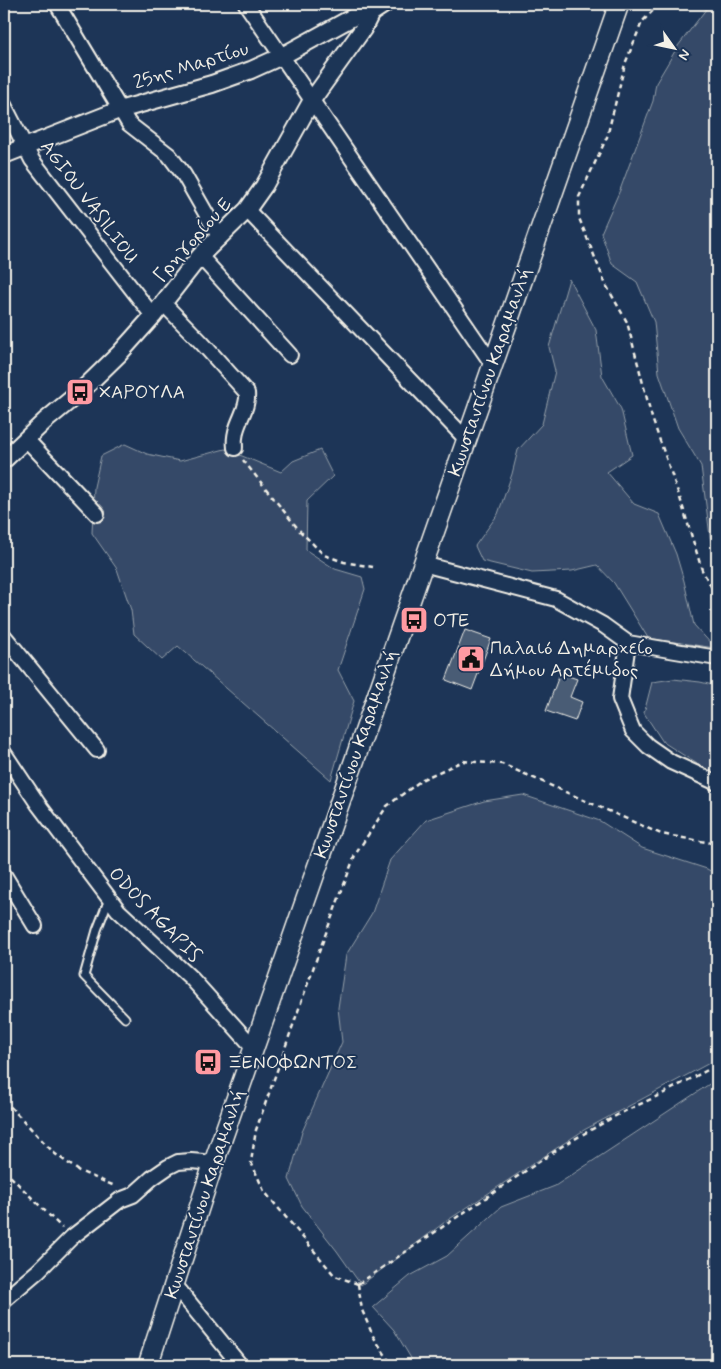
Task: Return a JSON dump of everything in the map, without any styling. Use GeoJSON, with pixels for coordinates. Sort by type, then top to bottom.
{"type":"FeatureCollection","features":[{"type":"Feature","properties":{"kind":"main road","name":"Κωνσταντίνου Καραμανλή"},"geometry":{"type":"LineString","coordinates":[[148,1365],[213,1165],[619,4]]}},
{"type":"Feature","properties":{"kind":"street"},"geometry":{"type":"LineString","coordinates":[[57,4],[119,110],[129,124],[169,155],[184,176],[220,238]]}},
{"type":"Feature","properties":{"kind":"street"},"geometry":{"type":"LineString","coordinates":[[246,4],[493,365]]}},
{"type":"Feature","properties":{"kind":"street","name":"25ης Μαρτίου"},"geometry":{"type":"LineString","coordinates":[[4,156],[119,110],[212,84],[251,70],[282,56],[367,9],[385,4]]}},
{"type":"Feature","properties":{"kind":"street","name":"Γρηγορίου Ε"},"geometry":{"type":"LineString","coordinates":[[4,460],[80,392],[119,354],[153,316],[200,256],[247,210],[264,186],[312,100],[363,28],[367,9]]}},
{"type":"Feature","properties":{"kind":"street","name":"AGIOU VASILIOU"},"geometry":{"type":"LineString","coordinates":[[4,105],[32,160],[153,316]]}},
{"type":"Feature","properties":{"kind":"street"},"geometry":{"type":"LineString","coordinates":[[247,210],[467,440]]}},
{"type":"Feature","properties":{"kind":"street"},"geometry":{"type":"LineString","coordinates":[[200,256],[290,354]]}},
{"type":"Feature","properties":{"kind":"street"},"geometry":{"type":"LineString","coordinates":[[163,303],[202,343],[246,393],[248,401],[238,420],[234,438],[235,448]]}},
{"type":"Feature","properties":{"kind":"street"},"geometry":{"type":"LineString","coordinates":[[26,439],[97,514]]}},
{"type":"Feature","properties":{"kind":"street"},"geometry":{"type":"LineString","coordinates":[[423,564],[556,599],[603,625],[628,643],[717,658]]}},
{"type":"Feature","properties":{"kind":"street"},"geometry":{"type":"LineString","coordinates":[[4,636],[97,750]]}},
{"type":"Feature","properties":{"kind":"street"},"geometry":{"type":"LineString","coordinates":[[628,643],[620,699],[633,731],[648,746],[671,762],[717,783]]}},
{"type":"Feature","properties":{"kind":"street","name":"ODOS AGAPIS"},"geometry":{"type":"LineString","coordinates":[[4,753],[38,804],[118,910],[192,979],[254,1048]]}},
{"type":"Feature","properties":{"kind":"street"},"geometry":{"type":"LineString","coordinates":[[4,875],[35,926]]}},
{"type":"Feature","properties":{"kind":"street"},"geometry":{"type":"LineString","coordinates":[[4,1299],[38,1271],[72,1237],[120,1200],[133,1194],[168,1167],[178,1162],[191,1160],[213,1165]]}},
{"type":"Feature","properties":{"kind":"street"},"geometry":{"type":"LineString","coordinates":[[174,1284],[240,1365]]}},
{"type":"Feature","properties":{"kind":"lane"},"geometry":{"type":"LineString","coordinates":[[109,898],[97,930],[84,976],[126,1018]]}},
{"type":"Feature","properties":{"kind":"path"},"geometry":{"type":"LineString","coordinates":[[659,4],[642,22],[625,64],[607,137],[579,197],[580,218],[606,285],[627,322],[652,418],[680,498],[702,570],[717,597]]}},
{"type":"Feature","properties":{"kind":"path"},"geometry":{"type":"LineString","coordinates":[[235,448],[246,465],[299,530],[324,555],[344,562],[372,567]]}},
{"type":"Feature","properties":{"kind":"path"},"geometry":{"type":"LineString","coordinates":[[358,1284],[335,1276],[264,1191],[251,1162],[256,1130],[355,855],[388,806],[423,779],[463,761],[502,764],[661,834],[717,844]]}},
{"type":"Feature","properties":{"kind":"path"},"geometry":{"type":"LineString","coordinates":[[358,1284],[564,1145],[619,1114],[717,1065]]}},
{"type":"Feature","properties":{"kind":"path"},"geometry":{"type":"LineString","coordinates":[[4,1100],[29,1128],[66,1162],[79,1171],[133,1194]]}},
{"type":"Feature","properties":{"kind":"path"},"geometry":{"type":"LineString","coordinates":[[4,1170],[44,1212],[72,1237]]}},
{"type":"Feature","properties":{"kind":"path"},"geometry":{"type":"LineString","coordinates":[[358,1284],[362,1310],[373,1336],[392,1365]]}},
{"type":"Feature","properties":{"kind":"shaded area"},"geometry":{"type":"Polygon","coordinates":[[[710,4],[717,4],[717,551],[711,544],[701,466],[678,428],[659,373],[654,322],[637,282],[612,264],[601,233],[620,190],[653,101],[656,83],[678,46],[710,4]]]}},
{"type":"Feature","properties":{"kind":"shaded area"},"geometry":{"type":"Polygon","coordinates":[[[569,279],[596,330],[602,376],[621,409],[632,455],[607,472],[634,504],[659,514],[676,554],[694,625],[715,648],[648,638],[614,583],[597,565],[572,571],[532,573],[482,561],[475,546],[498,514],[518,450],[542,424],[555,371],[549,347],[569,279]]]}},
{"type":"Feature","properties":{"kind":"shaded area"},"geometry":{"type":"Polygon","coordinates":[[[125,444],[147,454],[180,461],[225,449],[281,472],[293,461],[320,450],[333,476],[307,501],[306,550],[335,569],[362,577],[365,589],[338,670],[354,701],[331,780],[178,646],[162,660],[134,634],[131,610],[117,569],[92,533],[94,487],[101,456],[125,444]]]}},
{"type":"Feature","properties":{"kind":"shaded area"},"geometry":{"type":"Polygon","coordinates":[[[673,679],[717,686],[717,774],[705,769],[663,742],[644,713],[652,682],[673,679]]]}},
{"type":"Feature","properties":{"kind":"shaded area"},"geometry":{"type":"Polygon","coordinates":[[[523,795],[600,821],[642,848],[707,869],[717,875],[717,1059],[584,1130],[445,1222],[361,1285],[302,1206],[289,1179],[302,1132],[342,1042],[338,1008],[346,955],[372,913],[390,860],[426,820],[484,801],[523,795]]]}},
{"type":"Feature","properties":{"kind":"shaded area"},"geometry":{"type":"Polygon","coordinates":[[[717,1079],[717,1365],[415,1365],[394,1330],[373,1307],[410,1276],[447,1256],[501,1207],[555,1186],[717,1079]]]}},
{"type":"Feature","properties":{"kind":"building"},"geometry":{"type":"Polygon","coordinates":[[[465,630],[491,639],[472,690],[446,680],[465,630]]]}},
{"type":"Feature","properties":{"kind":"building"},"geometry":{"type":"Polygon","coordinates":[[[560,673],[577,679],[570,697],[582,702],[575,721],[546,711],[560,673]]]}},
{"type":"Feature","properties":{"kind":"place","name":"ΧΑΡΟΥΛΑ"},"geometry":{"type":"Point","coordinates":[80,392]}},
{"type":"Feature","properties":{"kind":"place","name":"ΟΤΕ"},"geometry":{"type":"Point","coordinates":[414,620]}},
{"type":"Feature","properties":{"kind":"place","name":"Παλαιό Δημαρχείο Δήμου Αρτέμιδος"},"geometry":{"type":"Point","coordinates":[471,659]}},
{"type":"Feature","properties":{"kind":"place","name":"ΞΕΝΟΦΩΝΤΟΣ"},"geometry":{"type":"Point","coordinates":[208,1062]}}]}
